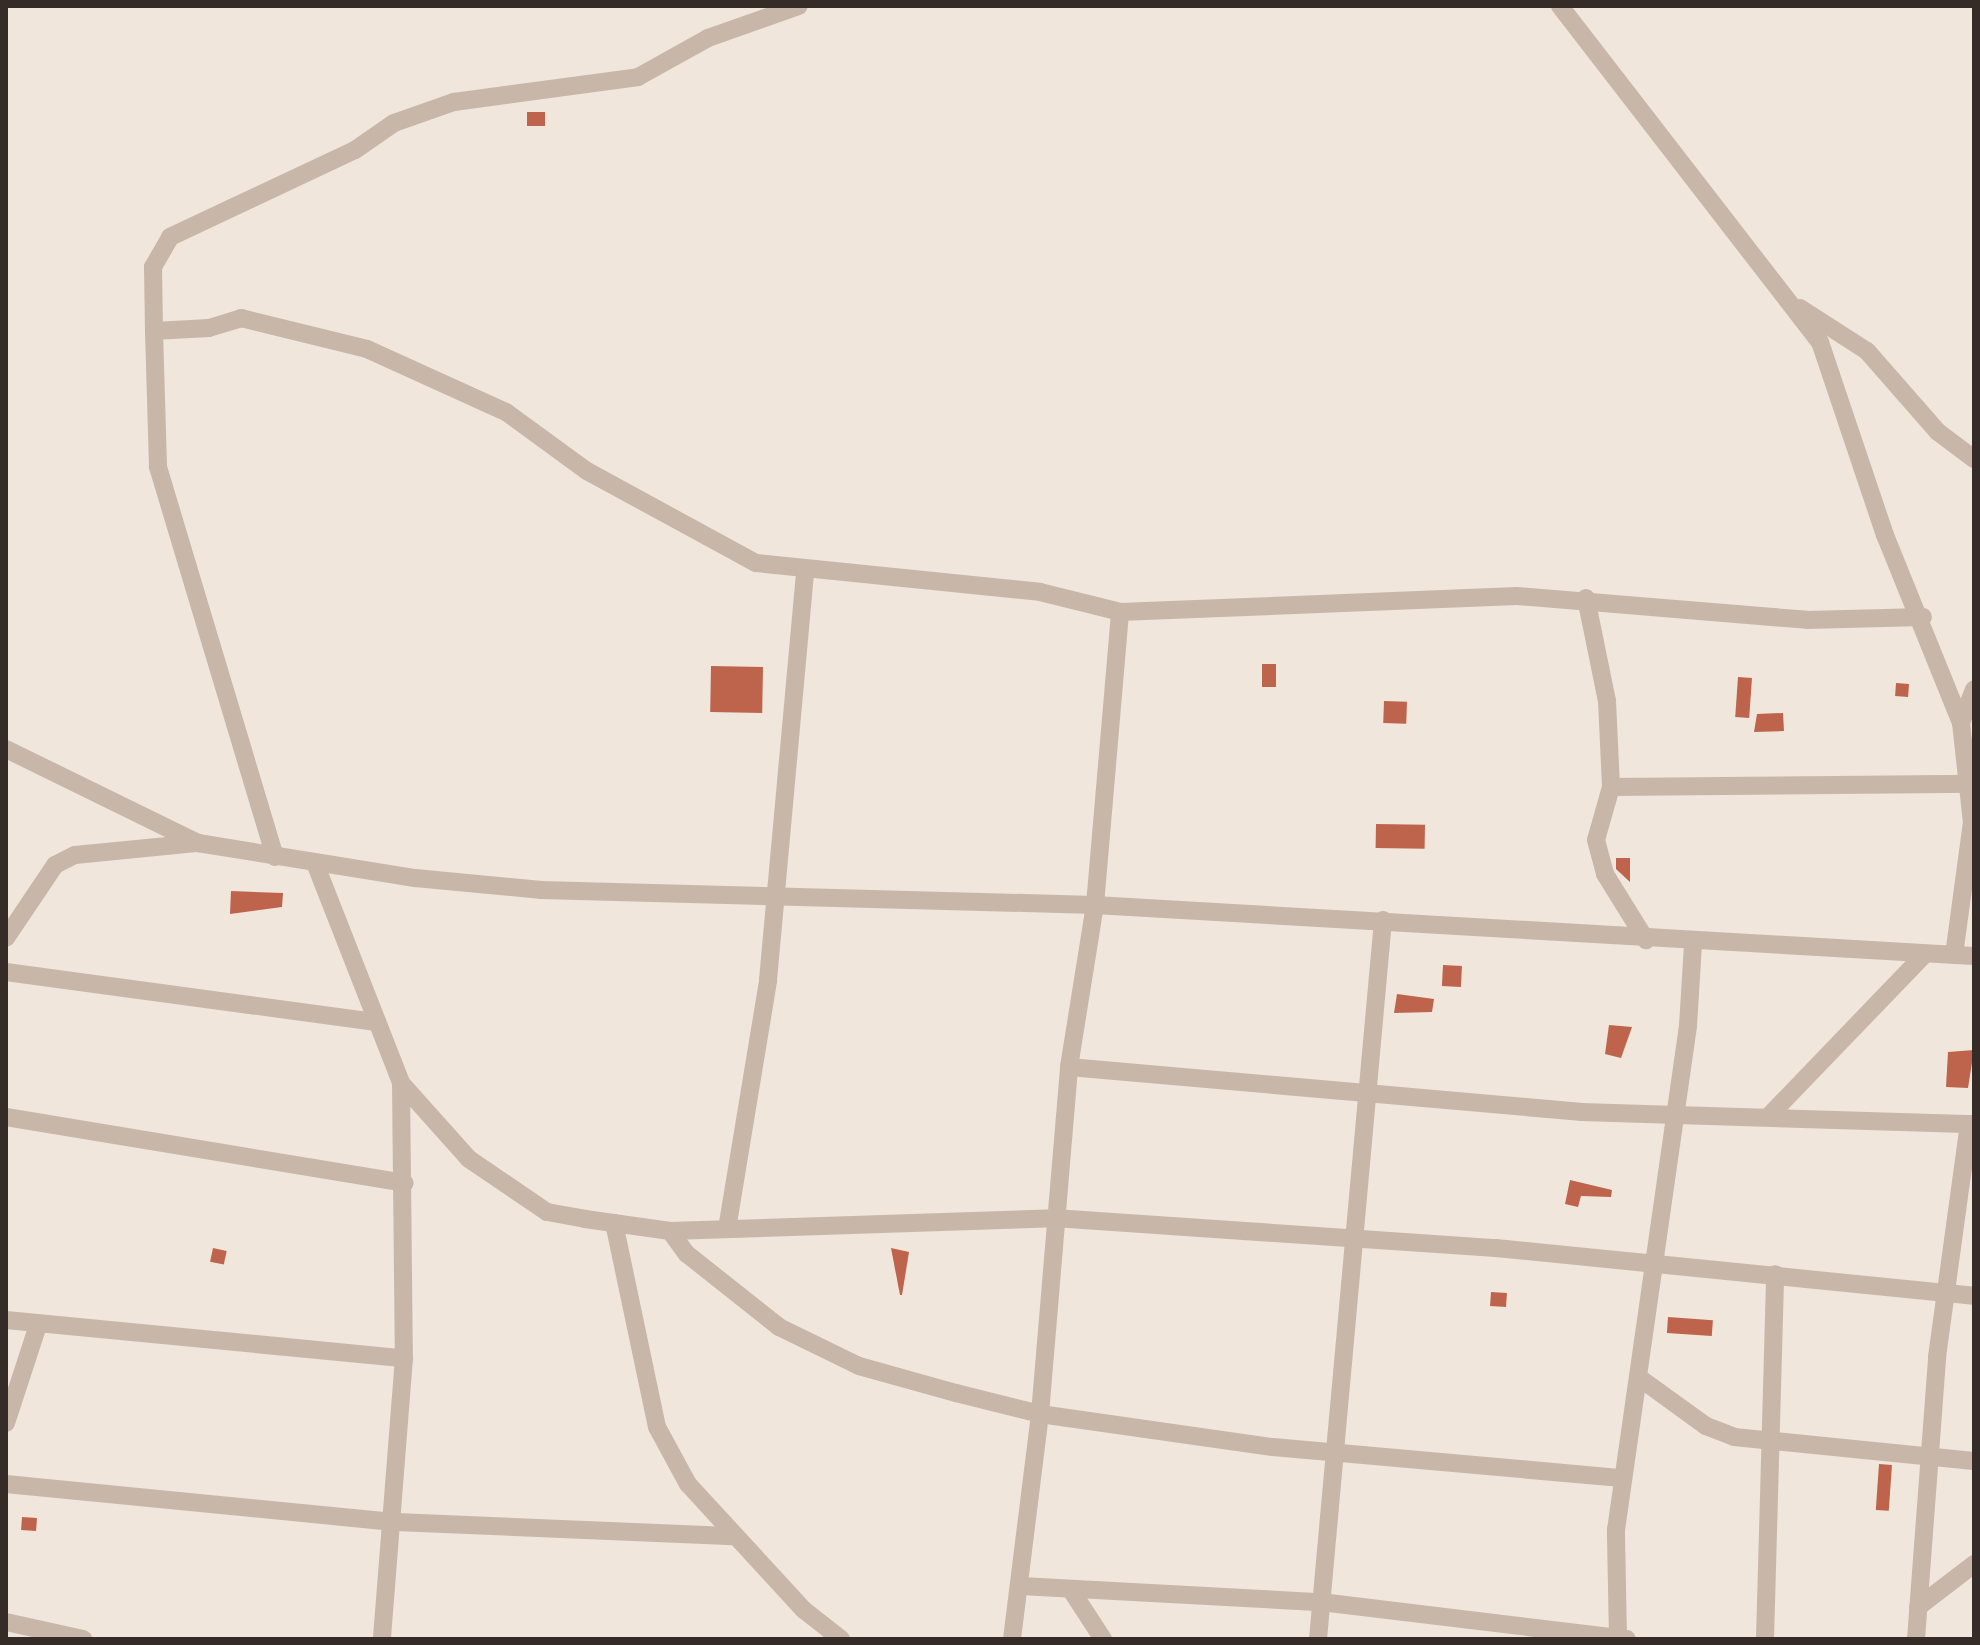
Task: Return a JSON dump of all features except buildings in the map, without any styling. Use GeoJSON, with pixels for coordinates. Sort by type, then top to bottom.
{"type":"FeatureCollection","features":[{"type":"Feature","properties":{"kind":"street"},"geometry":{"type":"LineString","coordinates":[[275,857],[158,466],[153,267],[170,237],[355,150],[394,123],[454,102],[638,77],[708,38],[799,6]]}},
{"type":"Feature","properties":{"kind":"street"},"geometry":{"type":"LineString","coordinates":[[1560,6],[1800,308],[1820,342],[1885,535],[1923,617],[1961,723],[1971,783],[1969,878],[1954,955]]}},
{"type":"Feature","properties":{"kind":"street"},"geometry":{"type":"LineString","coordinates":[[1800,308],[1867,351],[1938,432],[1974,459]]}},
{"type":"Feature","properties":{"kind":"street"},"geometry":{"type":"LineString","coordinates":[[154,331],[241,318],[367,349],[506,412],[587,471],[719,548],[805,573],[945,580],[1120,612],[1339,598],[1586,598],[1807,620],[1923,617]]}},
{"type":"Feature","properties":{"kind":"street"},"geometry":{"type":"LineString","coordinates":[[727,1229],[774,900],[805,573]]}},
{"type":"Feature","properties":{"kind":"street"},"geometry":{"type":"LineString","coordinates":[[1586,598],[1602,652],[1611,787],[1596,840],[1605,874],[1646,940]]}},
{"type":"Feature","properties":{"kind":"street"},"geometry":{"type":"LineString","coordinates":[[1012,1639],[1040,1414],[1069,1067],[1095,905],[1120,612]]}},
{"type":"Feature","properties":{"kind":"street"},"geometry":{"type":"LineString","coordinates":[[1961,723],[1974,689]]}},
{"type":"Feature","properties":{"kind":"street"},"geometry":{"type":"LineString","coordinates":[[6,749],[198,843],[315,863],[541,890],[774,900],[1095,905],[1383,920],[1693,944],[1974,956]]}},
{"type":"Feature","properties":{"kind":"street"},"geometry":{"type":"LineString","coordinates":[[1611,787],[1971,783]]}},
{"type":"Feature","properties":{"kind":"street"},"geometry":{"type":"LineString","coordinates":[[6,938],[55,865],[75,855],[198,843]]}},
{"type":"Feature","properties":{"kind":"street"},"geometry":{"type":"LineString","coordinates":[[315,863],[401,1083],[405,1183],[404,1358],[396,1522],[382,1639]]}},
{"type":"Feature","properties":{"kind":"street"},"geometry":{"type":"LineString","coordinates":[[1318,1639],[1340,1451],[1351,1238],[1383,920]]}},
{"type":"Feature","properties":{"kind":"street"},"geometry":{"type":"LineString","coordinates":[[1021,1586],[1321,1602],[1622,1638],[1622,1478],[1641,1379],[1650,1264],[1693,944]]}},
{"type":"Feature","properties":{"kind":"street"},"geometry":{"type":"LineString","coordinates":[[1768,1117],[1925,954]]}},
{"type":"Feature","properties":{"kind":"street"},"geometry":{"type":"LineString","coordinates":[[6,972],[377,1022]]}},
{"type":"Feature","properties":{"kind":"street"},"geometry":{"type":"LineString","coordinates":[[1069,1067],[1365,1091],[1479,1106],[1972,1124],[1945,1290],[1916,1639]]}},
{"type":"Feature","properties":{"kind":"street"},"geometry":{"type":"LineString","coordinates":[[401,1083],[469,1159],[547,1212],[670,1231],[1054,1218],[1351,1238],[1775,1274],[1945,1290],[1974,1296]]}},
{"type":"Feature","properties":{"kind":"street"},"geometry":{"type":"LineString","coordinates":[[6,1117],[405,1183]]}},
{"type":"Feature","properties":{"kind":"street"},"geometry":{"type":"LineString","coordinates":[[614,1223],[657,1427],[688,1484],[734,1536],[841,1639]]}},
{"type":"Feature","properties":{"kind":"street"},"geometry":{"type":"LineString","coordinates":[[670,1231],[687,1254],[779,1327],[859,1366],[1040,1414],[1340,1451],[1622,1478]]}},
{"type":"Feature","properties":{"kind":"street"},"geometry":{"type":"LineString","coordinates":[[1765,1639],[1775,1274]]}},
{"type":"Feature","properties":{"kind":"street"},"geometry":{"type":"LineString","coordinates":[[6,1320],[404,1358]]}},
{"type":"Feature","properties":{"kind":"street"},"geometry":{"type":"LineString","coordinates":[[6,1423],[38,1325]]}},
{"type":"Feature","properties":{"kind":"street"},"geometry":{"type":"LineString","coordinates":[[1641,1379],[1706,1426],[1770,1444],[1933,1463],[1974,1461]]}},
{"type":"Feature","properties":{"kind":"street"},"geometry":{"type":"LineString","coordinates":[[6,1484],[396,1522],[734,1536]]}},
{"type":"Feature","properties":{"kind":"street"},"geometry":{"type":"LineString","coordinates":[[1918,1607],[1974,1564]]}},
{"type":"Feature","properties":{"kind":"street"},"geometry":{"type":"LineString","coordinates":[[1071,1590],[1103,1639]]}},
{"type":"Feature","properties":{"kind":"street"},"geometry":{"type":"LineString","coordinates":[[6,1622],[83,1639]]}}]}
